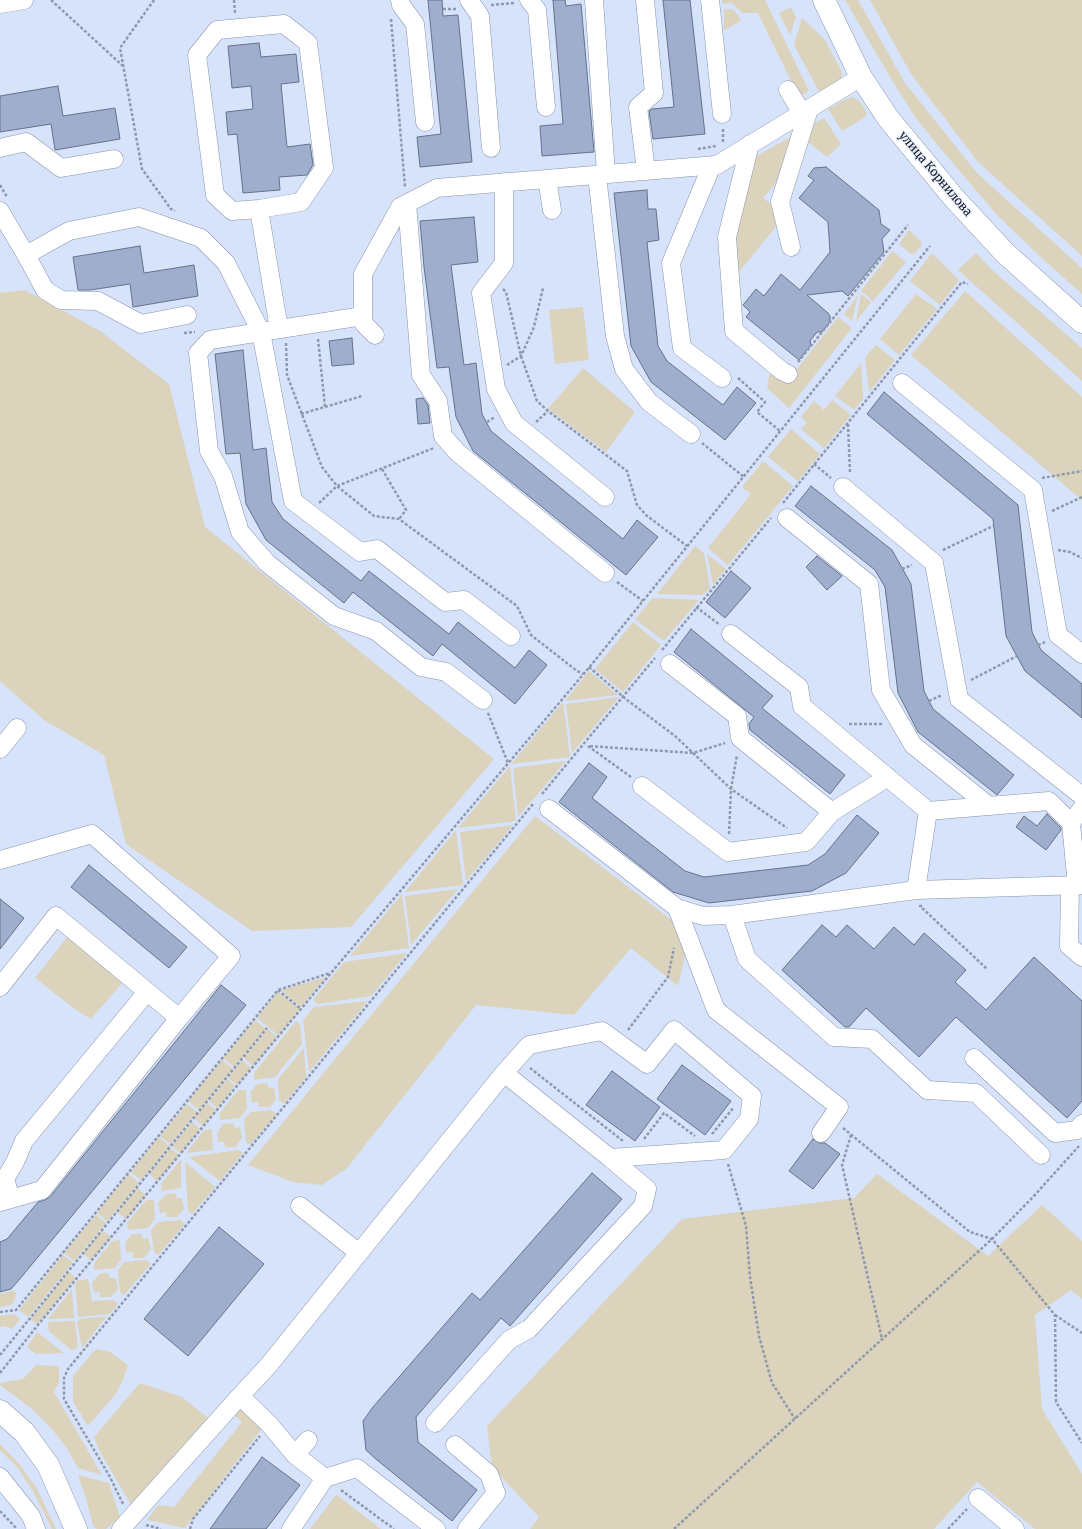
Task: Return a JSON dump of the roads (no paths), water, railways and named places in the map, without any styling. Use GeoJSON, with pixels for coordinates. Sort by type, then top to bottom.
{"type":"FeatureCollection","features":[{"type":"Feature","properties":{"kind":"main road","name":"улица Корнилова"},"geometry":{"type":"LineString","coordinates":[[824,0],[861,77],[888,118],[954,198],[1005,253],[1082,322]]}},
{"type":"Feature","properties":{"kind":"main road"},"geometry":{"type":"LineString","coordinates":[[0,1412],[24,1432],[48,1465],[76,1529]]}},
{"type":"Feature","properties":{"kind":"street"},"geometry":{"type":"LineString","coordinates":[[0,4],[24,0]]}},
{"type":"Feature","properties":{"kind":"street"},"geometry":{"type":"LineString","coordinates":[[469,0],[480,16],[491,148]]}},
{"type":"Feature","properties":{"kind":"street"},"geometry":{"type":"LineString","coordinates":[[530,0],[536,10],[546,107]]}},
{"type":"Feature","properties":{"kind":"street"},"geometry":{"type":"LineString","coordinates":[[594,0],[601,174],[615,336],[624,370],[649,402],[691,434]]}},
{"type":"Feature","properties":{"kind":"street"},"geometry":{"type":"LineString","coordinates":[[644,0],[654,93],[638,107],[646,171]]}},
{"type":"Feature","properties":{"kind":"street"},"geometry":{"type":"LineString","coordinates":[[710,0],[722,114]]}},
{"type":"Feature","properties":{"kind":"street"},"geometry":{"type":"LineString","coordinates":[[396,7],[400,5],[415,24],[425,122]]}},
{"type":"Feature","properties":{"kind":"street"},"geometry":{"type":"LineString","coordinates":[[284,24],[308,43],[324,168],[301,202],[259,209],[232,211],[215,195],[197,55],[217,30],[284,24]]}},
{"type":"Feature","properties":{"kind":"street"},"geometry":{"type":"LineString","coordinates":[[375,335],[364,324],[363,274],[400,207],[437,188],[717,165],[861,77]]}},
{"type":"Feature","properties":{"kind":"street"},"geometry":{"type":"LineString","coordinates":[[788,90],[805,111]]}},
{"type":"Feature","properties":{"kind":"street"},"geometry":{"type":"LineString","coordinates":[[791,247],[780,202],[805,111]]}},
{"type":"Feature","properties":{"kind":"street"},"geometry":{"type":"LineString","coordinates":[[0,148],[26,142],[61,168],[114,159]]}},
{"type":"Feature","properties":{"kind":"street"},"geometry":{"type":"LineString","coordinates":[[750,144],[727,237],[734,331],[782,371],[788,374]]}},
{"type":"Feature","properties":{"kind":"street"},"geometry":{"type":"LineString","coordinates":[[712,165],[671,263],[682,348],[722,378]]}},
{"type":"Feature","properties":{"kind":"street"},"geometry":{"type":"LineString","coordinates":[[548,179],[552,210]]}},
{"type":"Feature","properties":{"kind":"street"},"geometry":{"type":"LineString","coordinates":[[504,182],[504,263],[481,293],[496,389],[514,423],[605,497]]}},
{"type":"Feature","properties":{"kind":"street"},"geometry":{"type":"LineString","coordinates":[[4,204],[26,255],[45,290],[61,300],[98,302],[141,324],[188,315]]}},
{"type":"Feature","properties":{"kind":"street"},"geometry":{"type":"LineString","coordinates":[[406,204],[421,375],[438,401],[443,436],[448,443],[463,457],[605,573]]}},
{"type":"Feature","properties":{"kind":"street"},"geometry":{"type":"LineString","coordinates":[[259,209],[279,329]]}},
{"type":"Feature","properties":{"kind":"street"},"geometry":{"type":"LineString","coordinates":[[26,255],[69,231],[139,217],[200,238],[226,263],[261,332],[293,501],[360,552],[377,549],[445,602],[464,600],[512,636]]}},
{"type":"Feature","properties":{"kind":"street"},"geometry":{"type":"LineString","coordinates":[[363,316],[210,340],[198,353],[209,451],[223,476],[240,532],[267,562],[334,616],[376,631],[421,667],[446,672],[483,700]]}},
{"type":"Feature","properties":{"kind":"street"},"geometry":{"type":"LineString","coordinates":[[902,383],[1032,490],[1058,635],[1082,654]]}},
{"type":"Feature","properties":{"kind":"street"},"geometry":{"type":"LineString","coordinates":[[847,490],[934,563],[959,699],[1082,796]]}},
{"type":"Feature","properties":{"kind":"street"},"geometry":{"type":"LineString","coordinates":[[779,514],[869,584],[881,690],[912,745],[989,806]]}},
{"type":"Feature","properties":{"kind":"street"},"geometry":{"type":"LineString","coordinates":[[731,634],[799,687],[802,706],[928,811],[1050,801],[1071,823],[1076,886],[1070,946],[1082,957]]}},
{"type":"Feature","properties":{"kind":"street"},"geometry":{"type":"LineString","coordinates":[[670,664],[737,716],[740,738],[832,812]]}},
{"type":"Feature","properties":{"kind":"street"},"geometry":{"type":"LineString","coordinates":[[0,749],[17,728]]}},
{"type":"Feature","properties":{"kind":"street"},"geometry":{"type":"LineString","coordinates":[[642,786],[728,852],[806,842],[832,812],[888,777]]}},
{"type":"Feature","properties":{"kind":"street"},"geometry":{"type":"LineString","coordinates":[[542,801],[677,908],[703,916],[732,915],[916,890],[1076,886]]}},
{"type":"Feature","properties":{"kind":"street"},"geometry":{"type":"LineString","coordinates":[[1071,823],[1082,808]]}},
{"type":"Feature","properties":{"kind":"street"},"geometry":{"type":"LineString","coordinates":[[916,890],[928,811]]}},
{"type":"Feature","properties":{"kind":"street"},"geometry":{"type":"LineString","coordinates":[[0,860],[92,834],[231,956],[179,1018],[42,1190],[6,1200],[5,1179],[15,1162],[24,1141],[147,992]]}},
{"type":"Feature","properties":{"kind":"street"},"geometry":{"type":"LineString","coordinates":[[677,908],[716,1010],[839,1107],[826,1126]]}},
{"type":"Feature","properties":{"kind":"street"},"geometry":{"type":"LineString","coordinates":[[732,915],[747,959],[834,1037],[872,1039],[927,1090],[976,1093],[1040,1155]]}},
{"type":"Feature","properties":{"kind":"street"},"geometry":{"type":"LineString","coordinates":[[0,988],[56,916],[179,1018]]}},
{"type":"Feature","properties":{"kind":"street"},"geometry":{"type":"LineString","coordinates":[[125,1525],[268,1366],[504,1073],[529,1045],[602,1031],[647,1064],[674,1030],[752,1096],[750,1119],[724,1150],[610,1158]]}},
{"type":"Feature","properties":{"kind":"street"},"geometry":{"type":"LineString","coordinates":[[974,1058],[1055,1133],[1077,1130],[1082,1124]]}},
{"type":"Feature","properties":{"kind":"street"},"geometry":{"type":"LineString","coordinates":[[436,1423],[509,1340],[530,1329],[643,1206],[647,1189],[610,1158],[583,1146],[504,1073]]}},
{"type":"Feature","properties":{"kind":"street"},"geometry":{"type":"LineString","coordinates":[[300,1206],[360,1253]]}},
{"type":"Feature","properties":{"kind":"street"},"geometry":{"type":"LineString","coordinates":[[240,1396],[269,1424],[295,1455],[325,1478]]}},
{"type":"Feature","properties":{"kind":"street"},"geometry":{"type":"LineString","coordinates":[[295,1455],[308,1440]]}},
{"type":"Feature","properties":{"kind":"street"},"geometry":{"type":"LineString","coordinates":[[455,1445],[489,1474],[496,1493],[467,1529]]}},
{"type":"Feature","properties":{"kind":"street"},"geometry":{"type":"LineString","coordinates":[[291,1529],[325,1478],[357,1468],[436,1529]]}},
{"type":"Feature","properties":{"kind":"street"},"geometry":{"type":"LineString","coordinates":[[0,1477],[31,1516],[36,1529]]}},
{"type":"Feature","properties":{"kind":"street"},"geometry":{"type":"LineString","coordinates":[[978,1498],[1015,1529]]}}]}
